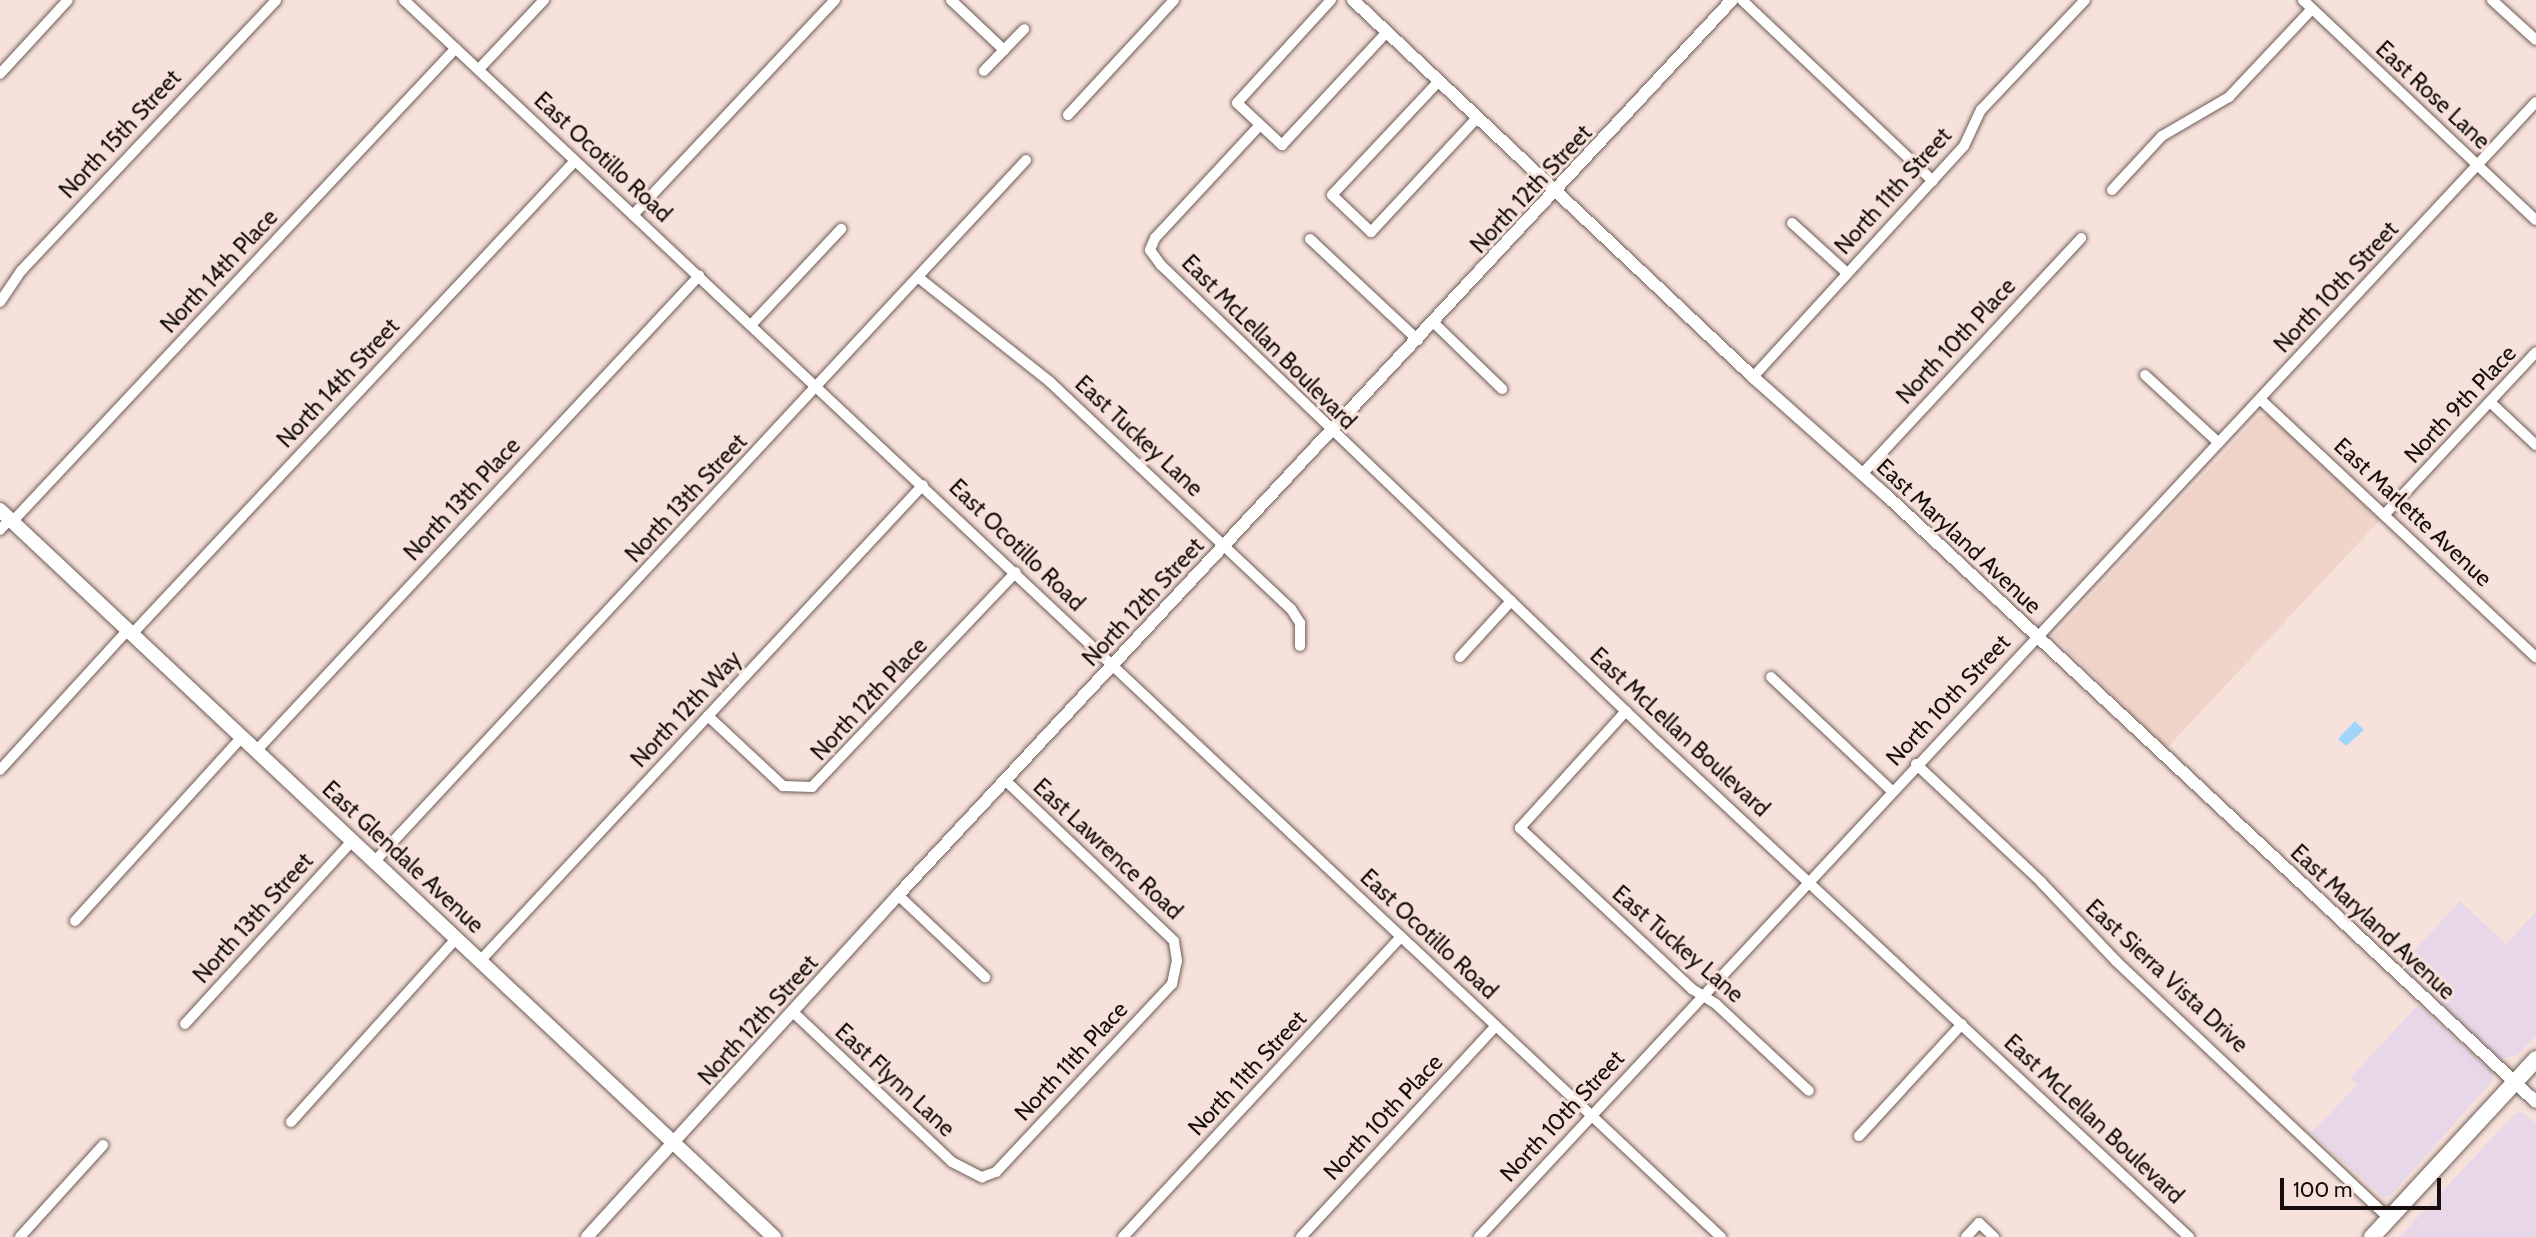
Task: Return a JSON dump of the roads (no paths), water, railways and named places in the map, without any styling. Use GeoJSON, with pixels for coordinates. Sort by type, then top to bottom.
{"type":"FeatureCollection","features":[{"type":"Feature","properties":{"kind":"main road","name":"East Glendale Avenue"},"geometry":{"type":"LineString","coordinates":[[6,520],[130,632],[770,1236]]}},
{"type":"Feature","properties":{"kind":"main road"},"geometry":{"type":"LineString","coordinates":[[2372,1237],[2536,1059]]}},
{"type":"Feature","properties":{"kind":"street"},"geometry":{"type":"LineString","coordinates":[[0,74],[68,0]]}},
{"type":"Feature","properties":{"kind":"street","name":"North 15th Street"},"geometry":{"type":"LineString","coordinates":[[0,302],[21,271],[276,0]]}},
{"type":"Feature","properties":{"kind":"street","name":"East Ocotillo Road"},"geometry":{"type":"LineString","coordinates":[[404,0],[819,386],[1721,1237]]}},
{"type":"Feature","properties":{"kind":"street"},"geometry":{"type":"LineString","coordinates":[[479,69],[544,0]]}},
{"type":"Feature","properties":{"kind":"street"},"geometry":{"type":"LineString","coordinates":[[633,215],[835,0]]}},
{"type":"Feature","properties":{"kind":"street"},"geometry":{"type":"LineString","coordinates":[[951,0],[1004,50]]}},
{"type":"Feature","properties":{"kind":"street"},"geometry":{"type":"LineString","coordinates":[[1068,115],[1174,0]]}},
{"type":"Feature","properties":{"kind":"street"},"geometry":{"type":"LineString","coordinates":[[1331,0],[1237,103],[1282,145],[1387,32]]}},
{"type":"Feature","properties":{"kind":"street","name":"East Maryland Avenue"},"geometry":{"type":"LineString","coordinates":[[1353,0],[1753,377],[1862,474],[2536,1102]]}},
{"type":"Feature","properties":{"kind":"street","name":"North 12th Street"},"geometry":{"type":"LineString","coordinates":[[587,1237],[675,1144],[898,895],[1557,193],[1732,0]]}},
{"type":"Feature","properties":{"kind":"street"},"geometry":{"type":"LineString","coordinates":[[1742,0],[1933,180]]}},
{"type":"Feature","properties":{"kind":"street","name":"North 11th Street"},"geometry":{"type":"LineString","coordinates":[[1753,377],[1972,135],[1981,110],[2085,0]]}},
{"type":"Feature","properties":{"kind":"street","name":"East Rose Lane"},"geometry":{"type":"LineString","coordinates":[[2302,0],[2536,220]]}},
{"type":"Feature","properties":{"kind":"street"},"geometry":{"type":"LineString","coordinates":[[2492,0],[2536,40]]}},
{"type":"Feature","properties":{"kind":"street"},"geometry":{"type":"LineString","coordinates":[[2112,190],[2162,136],[2229,97],[2312,9]]}},
{"type":"Feature","properties":{"kind":"street"},"geometry":{"type":"LineString","coordinates":[[984,72],[1024,29]]}},
{"type":"Feature","properties":{"kind":"street","name":"North 14th Place"},"geometry":{"type":"LineString","coordinates":[[6,520],[456,48]]}},
{"type":"Feature","properties":{"kind":"street"},"geometry":{"type":"LineString","coordinates":[[1439,81],[1332,195],[1371,232],[1478,117]]}},
{"type":"Feature","properties":{"kind":"street","name":"North 10th Street"},"geometry":{"type":"LineString","coordinates":[[1483,1236],[1808,880],[2536,102]]}},
{"type":"Feature","properties":{"kind":"street","name":"East McLellan Boulevard"},"geometry":{"type":"LineString","coordinates":[[1260,125],[1155,238],[1150,250],[1332,430],[1626,712],[2189,1237]]}},
{"type":"Feature","properties":{"kind":"street","name":"North 13th Street"},"geometry":{"type":"LineString","coordinates":[[374,862],[819,386],[1026,160]]}},
{"type":"Feature","properties":{"kind":"street","name":"North 14th Street"},"geometry":{"type":"LineString","coordinates":[[0,770],[575,161]]}},
{"type":"Feature","properties":{"kind":"street"},"geometry":{"type":"LineString","coordinates":[[1792,223],[1847,273]]}},
{"type":"Feature","properties":{"kind":"street"},"geometry":{"type":"LineString","coordinates":[[751,325],[841,229]]}},
{"type":"Feature","properties":{"kind":"street","name":"North 10th Place"},"geometry":{"type":"LineString","coordinates":[[1862,474],[2081,238]]}},
{"type":"Feature","properties":{"kind":"street"},"geometry":{"type":"LineString","coordinates":[[1310,239],[1418,340]]}},
{"type":"Feature","properties":{"kind":"street","name":"North 13th Place"},"geometry":{"type":"LineString","coordinates":[[256,751],[699,276]]}},
{"type":"Feature","properties":{"kind":"street","name":"East Tuckey Lane"},"geometry":{"type":"LineString","coordinates":[[919,278],[1051,382],[1291,609],[1300,623],[1300,646]]}},
{"type":"Feature","properties":{"kind":"street"},"geometry":{"type":"LineString","coordinates":[[1434,323],[1502,388]]}},
{"type":"Feature","properties":{"kind":"street","name":"North 9th Place"},"geometry":{"type":"LineString","coordinates":[[2385,514],[2536,352]]}},
{"type":"Feature","properties":{"kind":"street"},"geometry":{"type":"LineString","coordinates":[[2145,375],[2219,443]]}},
{"type":"Feature","properties":{"kind":"street","name":"East Marlette Avenue"},"geometry":{"type":"LineString","coordinates":[[2260,398],[2536,657]]}},
{"type":"Feature","properties":{"kind":"street"},"geometry":{"type":"LineString","coordinates":[[2490,402],[2536,445]]}},
{"type":"Feature","properties":{"kind":"street","name":"North 12th Way"},"geometry":{"type":"LineString","coordinates":[[480,961],[923,485]]}},
{"type":"Feature","properties":{"kind":"street","name":"North 12th Place"},"geometry":{"type":"LineString","coordinates":[[708,716],[783,786],[812,787],[1016,572]]}},
{"type":"Feature","properties":{"kind":"street"},"geometry":{"type":"LineString","coordinates":[[1460,657],[1511,601]]}},
{"type":"Feature","properties":{"kind":"street"},"geometry":{"type":"LineString","coordinates":[[1771,677],[1892,791]]}},
{"type":"Feature","properties":{"kind":"street","name":"East Tuckey Lane"},"geometry":{"type":"LineString","coordinates":[[1626,712],[1520,828],[1809,1091]]}},
{"type":"Feature","properties":{"kind":"street"},"geometry":{"type":"LineString","coordinates":[[75,921],[241,738]]}},
{"type":"Feature","properties":{"kind":"street","name":"East Sierra Vista Drive"},"geometry":{"type":"LineString","coordinates":[[1916,764],[2389,1219]]}},
{"type":"Feature","properties":{"kind":"street","name":"East Lawrence Road"},"geometry":{"type":"LineString","coordinates":[[1005,780],[1167,933],[1178,951]]}},
{"type":"Feature","properties":{"kind":"street","name":"North 13th Street"},"geometry":{"type":"LineString","coordinates":[[185,1024],[352,841]]}},
{"type":"Feature","properties":{"kind":"street"},"geometry":{"type":"LineString","coordinates":[[898,895],[985,977]]}},
{"type":"Feature","properties":{"kind":"street","name":"North 11th Street"},"geometry":{"type":"LineString","coordinates":[[1123,1237],[1401,937]]}},
{"type":"Feature","properties":{"kind":"street"},"geometry":{"type":"LineString","coordinates":[[291,1122],[456,939]]}},
{"type":"Feature","properties":{"kind":"street","name":"North 11th Place"},"geometry":{"type":"LineString","coordinates":[[970,1174],[982,1177],[996,1172],[1163,993],[1177,975],[1178,951]]}},
{"type":"Feature","properties":{"kind":"street","name":"East Flynn Lane"},"geometry":{"type":"LineString","coordinates":[[794,1013],[952,1163],[970,1174]]}},
{"type":"Feature","properties":{"kind":"street"},"geometry":{"type":"LineString","coordinates":[[1859,1136],[1962,1024]]}},
{"type":"Feature","properties":{"kind":"street","name":"North 10th Place"},"geometry":{"type":"LineString","coordinates":[[1301,1237],[1496,1026]]}},
{"type":"Feature","properties":{"kind":"street"},"geometry":{"type":"LineString","coordinates":[[20,1237],[103,1145]]}},
{"type":"Feature","properties":{"kind":"street"},"geometry":{"type":"LineString","coordinates":[[1966,1237],[1979,1223],[1994,1237]]}},
{"type":"Feature","properties":{"kind":"water"},"geometry":{"type":"Polygon","coordinates":[[[2355,721],[2364,730],[2346,746],[2338,739],[2355,721]]]}}]}
